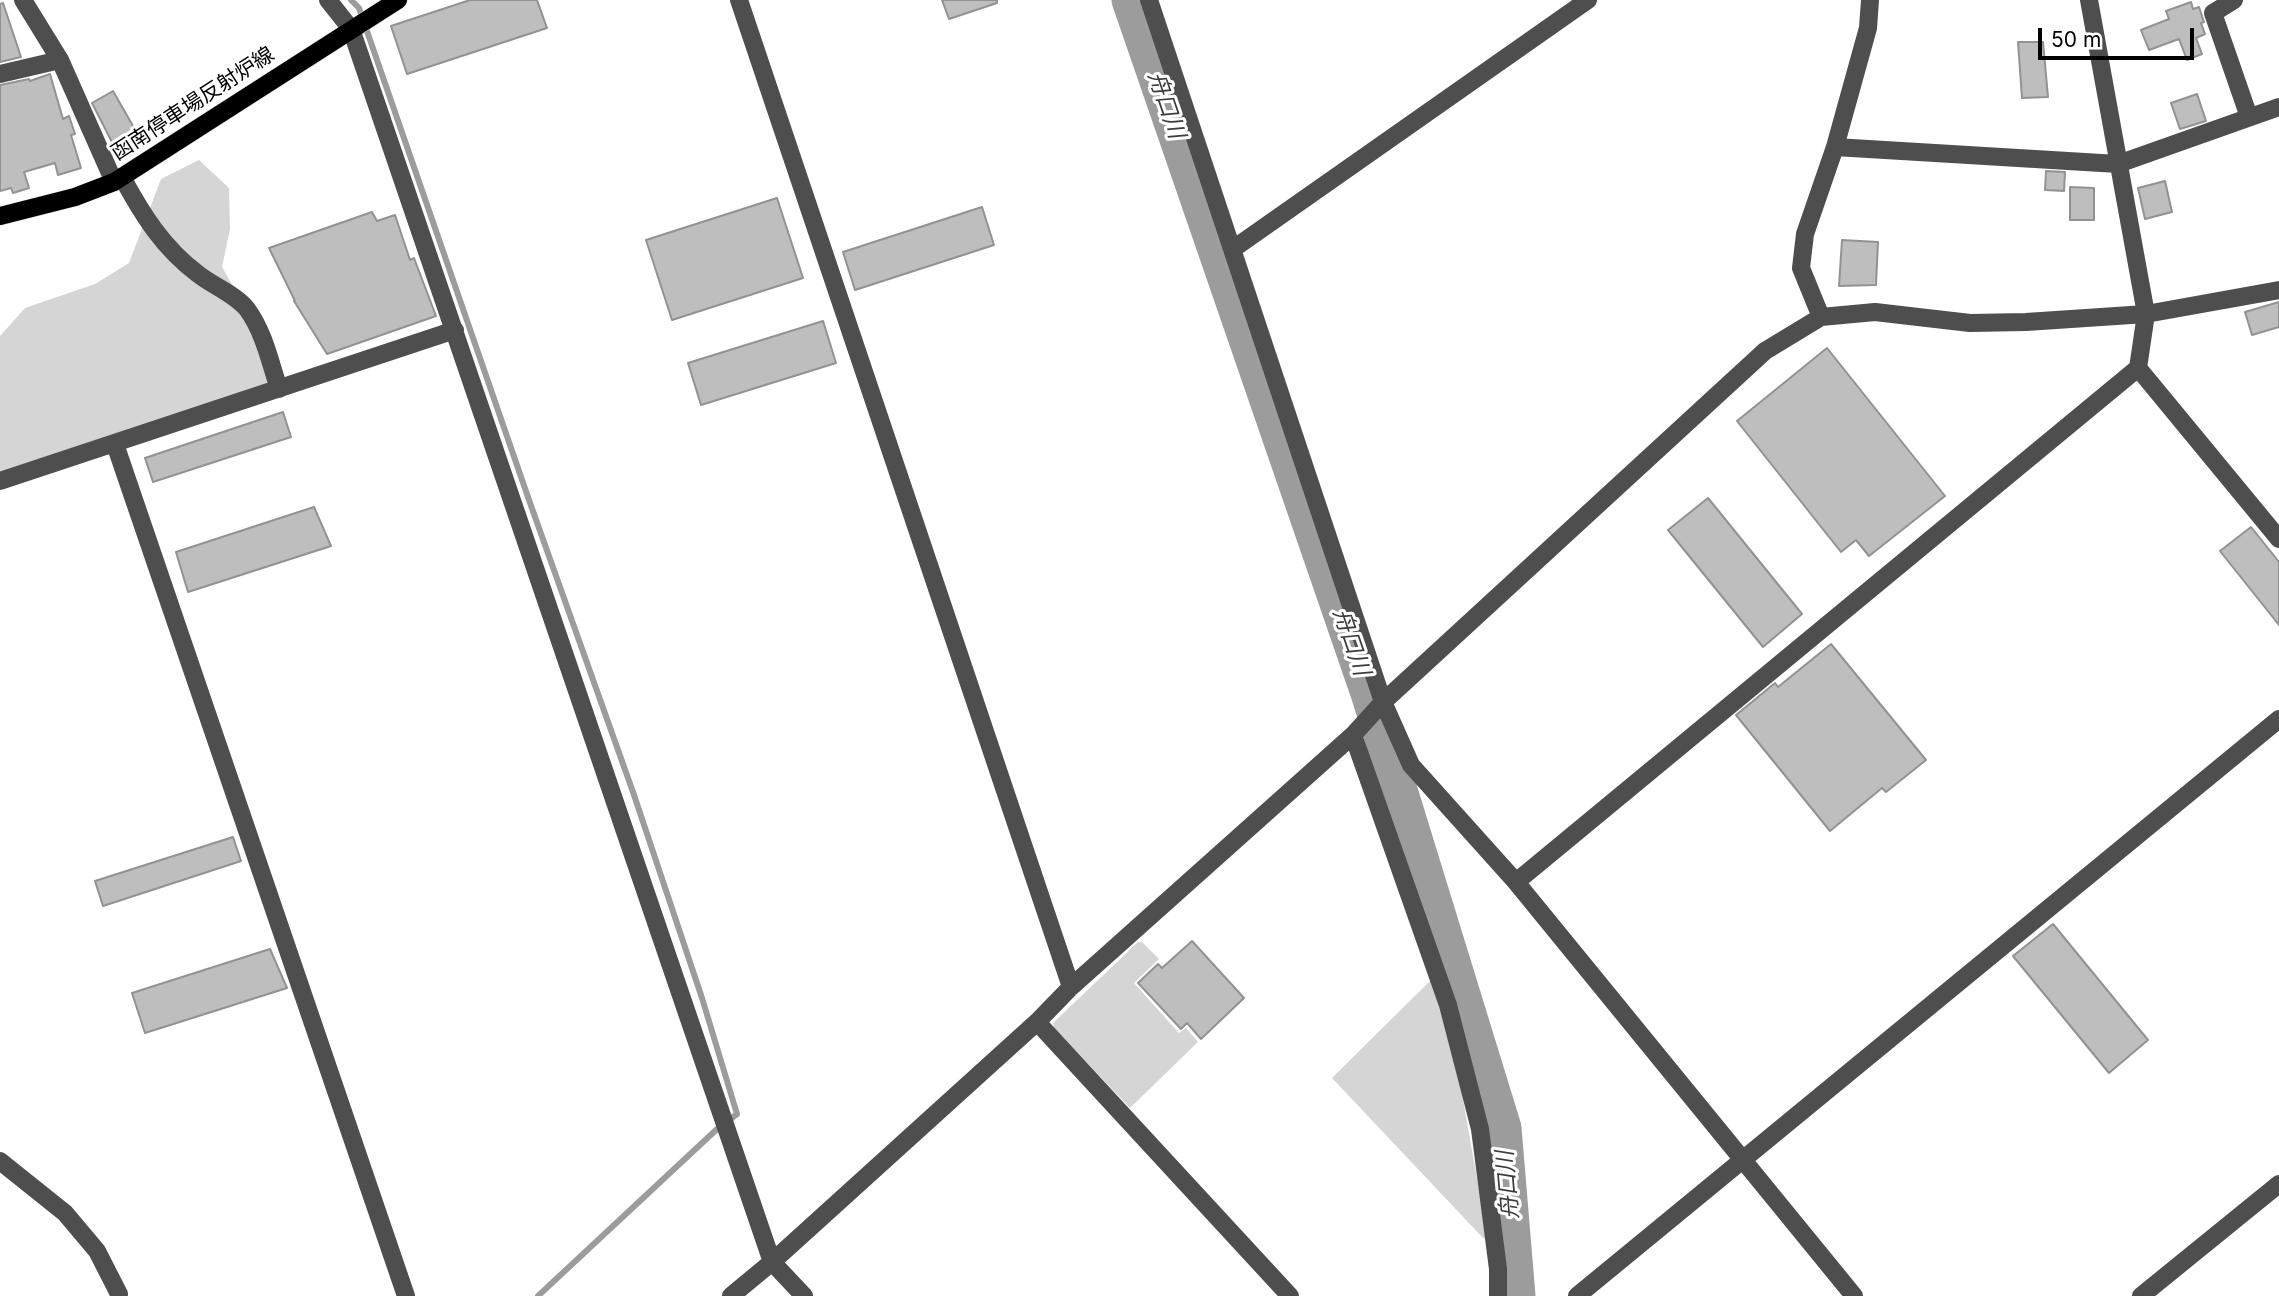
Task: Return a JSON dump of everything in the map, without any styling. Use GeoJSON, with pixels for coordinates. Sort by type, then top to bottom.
{"type":"FeatureCollection","features":[{"type":"Feature","properties":{"kind":"main road","name":"函南停車場反射炉線"},"geometry":{"type":"LineString","coordinates":[[0,216],[75,197],[118,179],[398,0]]}},
{"type":"Feature","properties":{"kind":"street"},"geometry":{"type":"LineString","coordinates":[[328,0],[353,28],[772,1262],[804,1296]]}},
{"type":"Feature","properties":{"kind":"street"},"geometry":{"type":"LineString","coordinates":[[739,0],[1072,987]]}},
{"type":"Feature","properties":{"kind":"street"},"geometry":{"type":"LineString","coordinates":[[1149,0],[1383,702],[1411,765],[1516,882],[1854,1296]]}},
{"type":"Feature","properties":{"kind":"street"},"geometry":{"type":"LineString","coordinates":[[1233,249],[1588,0]]}},
{"type":"Feature","properties":{"kind":"street"},"geometry":{"type":"LineString","coordinates":[[1821,317],[1801,268],[1805,234],[1835,147],[1868,28],[1870,0]]}},
{"type":"Feature","properties":{"kind":"street"},"geometry":{"type":"LineString","coordinates":[[1516,882],[2138,368],[2146,314],[2089,0]]}},
{"type":"Feature","properties":{"kind":"street"},"geometry":{"type":"LineString","coordinates":[[2234,0],[2213,13],[2249,117]]}},
{"type":"Feature","properties":{"kind":"street"},"geometry":{"type":"LineString","coordinates":[[25,1],[60,60],[118,179],[160,239],[198,275],[244,305],[258,325],[279,389]]}},
{"type":"Feature","properties":{"kind":"street"},"geometry":{"type":"LineString","coordinates":[[0,74],[60,60]]}},
{"type":"Feature","properties":{"kind":"street"},"geometry":{"type":"LineString","coordinates":[[1835,147],[2118,164],[2279,107]]}},
{"type":"Feature","properties":{"kind":"street"},"geometry":{"type":"LineString","coordinates":[[731,1296],[772,1262],[1353,734],[1383,702],[1765,351],[1821,317],[1875,312],[1970,323],[2146,314],[2279,290]]}},
{"type":"Feature","properties":{"kind":"street"},"geometry":{"type":"LineString","coordinates":[[0,481],[455,330]]}},
{"type":"Feature","properties":{"kind":"street"},"geometry":{"type":"LineString","coordinates":[[2138,368],[2279,540]]}},
{"type":"Feature","properties":{"kind":"street"},"geometry":{"type":"LineString","coordinates":[[115,444],[406,1296]]}},
{"type":"Feature","properties":{"kind":"street"},"geometry":{"type":"LineString","coordinates":[[1577,1296],[2279,719]]}},
{"type":"Feature","properties":{"kind":"street"},"geometry":{"type":"LineString","coordinates":[[1353,734],[1448,1005],[1480,1129],[1498,1296]]}},
{"type":"Feature","properties":{"kind":"street"},"geometry":{"type":"LineString","coordinates":[[1037,1022],[1290,1296]]}},
{"type":"Feature","properties":{"kind":"street"},"geometry":{"type":"LineString","coordinates":[[0,1161],[65,1213],[97,1251],[119,1294]]}},
{"type":"Feature","properties":{"kind":"street"},"geometry":{"type":"LineString","coordinates":[[2141,1296],[2279,1184]]}},
{"type":"Feature","properties":{"kind":"shaded area"},"geometry":{"type":"Polygon","coordinates":[[[199,160],[229,188],[230,229],[222,267],[244,305],[270,384],[0,484],[0,336],[25,308],[95,284],[129,263],[161,179],[199,160]]]}},
{"type":"Feature","properties":{"kind":"shaded area"},"geometry":{"type":"Polygon","coordinates":[[[1138,942],[1142,942],[1159,959],[1134,983],[1179,1033],[1186,1028],[1198,1042],[1130,1108],[1054,1028],[1053,1023],[1138,942]]]}},
{"type":"Feature","properties":{"kind":"shaded area"},"geometry":{"type":"Polygon","coordinates":[[[1432,979],[1460,1083],[1487,1235],[1484,1239],[1332,1078],[1432,979]]]}},
{"type":"Feature","properties":{"kind":"building"},"geometry":{"type":"Polygon","coordinates":[[[470,0],[537,0],[547,28],[407,74],[391,26],[470,0]]]}},
{"type":"Feature","properties":{"kind":"building"},"geometry":{"type":"Polygon","coordinates":[[[942,0],[997,0],[997,3],[949,19],[942,0]]]}},
{"type":"Feature","properties":{"kind":"building"},"geometry":{"type":"Polygon","coordinates":[[[2191,2],[2193,9],[2199,7],[2204,22],[2201,23],[2205,34],[2196,38],[2202,54],[2187,60],[2179,39],[2149,50],[2141,30],[2169,19],[2166,11],[2191,2]]]}},
{"type":"Feature","properties":{"kind":"building"},"geometry":{"type":"Polygon","coordinates":[[[3,3],[21,57],[0,62],[0,4],[3,3]]]}},
{"type":"Feature","properties":{"kind":"building"},"geometry":{"type":"Polygon","coordinates":[[[2018,42],[2043,42],[2048,97],[2022,98],[2018,42]]]}},
{"type":"Feature","properties":{"kind":"building"},"geometry":{"type":"Polygon","coordinates":[[[50,74],[63,119],[69,116],[75,134],[71,135],[81,168],[58,175],[55,163],[24,172],[29,188],[13,193],[11,188],[0,191],[0,85],[29,79],[30,81],[50,74]]]}},
{"type":"Feature","properties":{"kind":"building"},"geometry":{"type":"Polygon","coordinates":[[[113,91],[141,140],[118,154],[92,103],[113,91]]]}},
{"type":"Feature","properties":{"kind":"building"},"geometry":{"type":"Polygon","coordinates":[[[2197,94],[2206,121],[2180,129],[2171,103],[2197,94]]]}},
{"type":"Feature","properties":{"kind":"building"},"geometry":{"type":"Polygon","coordinates":[[[2046,171],[2065,172],[2064,191],[2045,190],[2046,171]]]}},
{"type":"Feature","properties":{"kind":"building"},"geometry":{"type":"Polygon","coordinates":[[[2165,181],[2172,212],[2145,219],[2138,188],[2165,181]]]}},
{"type":"Feature","properties":{"kind":"building"},"geometry":{"type":"Polygon","coordinates":[[[2070,187],[2094,188],[2094,220],[2070,220],[2070,187]]]}},
{"type":"Feature","properties":{"kind":"building"},"geometry":{"type":"Polygon","coordinates":[[[777,198],[803,278],[672,320],[646,240],[777,198]]]}},
{"type":"Feature","properties":{"kind":"building"},"geometry":{"type":"Polygon","coordinates":[[[982,207],[994,245],[855,290],[843,252],[982,207]]]}},
{"type":"Feature","properties":{"kind":"building"},"geometry":{"type":"Polygon","coordinates":[[[372,212],[377,221],[395,215],[410,260],[414,258],[436,316],[327,354],[294,301],[269,248],[372,212]]]}},
{"type":"Feature","properties":{"kind":"building"},"geometry":{"type":"Polygon","coordinates":[[[1842,240],[1878,242],[1876,285],[1839,286],[1842,240]]]}},
{"type":"Feature","properties":{"kind":"building"},"geometry":{"type":"Polygon","coordinates":[[[2279,302],[2279,327],[2252,335],[2245,312],[2279,302]]]}},
{"type":"Feature","properties":{"kind":"building"},"geometry":{"type":"Polygon","coordinates":[[[823,321],[836,363],[701,405],[688,363],[823,321]]]}},
{"type":"Feature","properties":{"kind":"building"},"geometry":{"type":"Polygon","coordinates":[[[1827,348],[1945,496],[1869,556],[1856,540],[1841,552],[1737,421],[1827,348]]]}},
{"type":"Feature","properties":{"kind":"building"},"geometry":{"type":"Polygon","coordinates":[[[283,412],[291,437],[153,482],[145,458],[283,412]]]}},
{"type":"Feature","properties":{"kind":"building"},"geometry":{"type":"Polygon","coordinates":[[[1708,498],[1802,614],[1763,647],[1668,530],[1708,498]]]}},
{"type":"Feature","properties":{"kind":"building"},"geometry":{"type":"Polygon","coordinates":[[[314,507],[331,546],[188,592],[176,552],[314,507]]]}},
{"type":"Feature","properties":{"kind":"building"},"geometry":{"type":"Polygon","coordinates":[[[2251,527],[2279,562],[2279,625],[2220,551],[2251,527]]]}},
{"type":"Feature","properties":{"kind":"building"},"geometry":{"type":"Polygon","coordinates":[[[1831,644],[1926,760],[1886,792],[1882,788],[1830,831],[1736,715],[1775,683],[1778,687],[1831,644]]]}},
{"type":"Feature","properties":{"kind":"building"},"geometry":{"type":"Polygon","coordinates":[[[233,837],[241,861],[103,906],[95,881],[233,837]]]}},
{"type":"Feature","properties":{"kind":"building"},"geometry":{"type":"Polygon","coordinates":[[[2053,924],[2148,1040],[2109,1073],[2013,956],[2053,924]]]}},
{"type":"Feature","properties":{"kind":"building"},"geometry":{"type":"Polygon","coordinates":[[[1192,941],[1244,998],[1201,1039],[1187,1023],[1181,1029],[1138,983],[1158,964],[1162,968],[1192,941]]]}},
{"type":"Feature","properties":{"kind":"building"},"geometry":{"type":"Polygon","coordinates":[[[270,949],[287,988],[145,1033],[132,993],[270,949]]]}},
{"type":"Feature","properties":{"kind":"waterway"},"geometry":{"type":"LineString","coordinates":[[351,0],[359,8],[633,792],[702,998],[737,1114],[716,1130],[538,1296]]}},
{"type":"Feature","properties":{"kind":"waterway","name":"舟口川"},"geometry":{"type":"LineString","coordinates":[[1130,0],[1370,696],[1503,1128],[1517,1296]]}}]}
